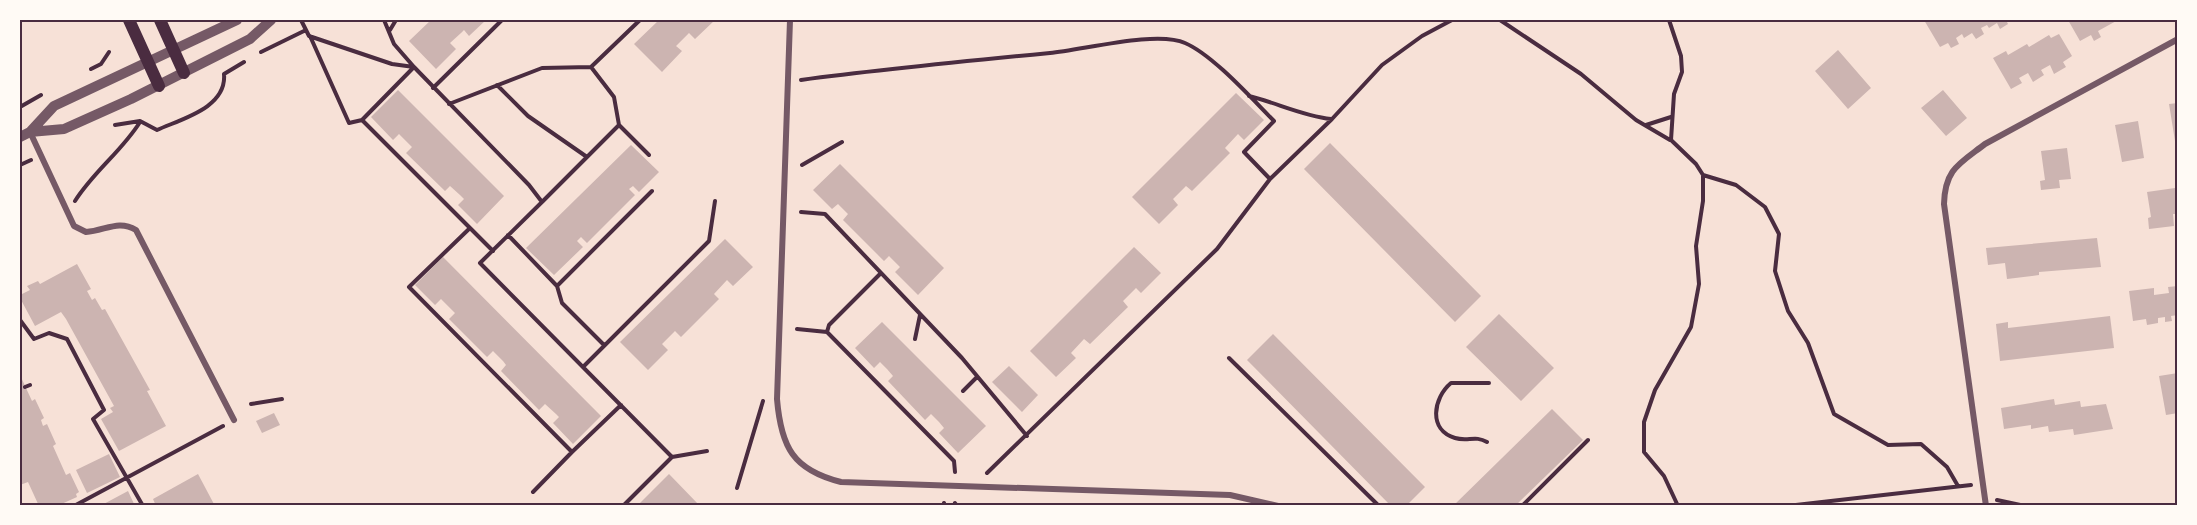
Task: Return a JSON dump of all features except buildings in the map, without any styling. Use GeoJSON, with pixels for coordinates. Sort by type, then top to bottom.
{"type":"FeatureCollection","features":[{"type":"Feature","properties":{"kind":"main road"},"geometry":{"type":"LineString","coordinates":[[129,20],[159,86]]}},
{"type":"Feature","properties":{"kind":"main road"},"geometry":{"type":"LineString","coordinates":[[160,20],[184,73]]}},
{"type":"Feature","properties":{"kind":"street"},"geometry":{"type":"LineString","coordinates":[[25,134],[54,106],[173,48],[237,20]]}},
{"type":"Feature","properties":{"kind":"street"},"geometry":{"type":"LineString","coordinates":[[25,134],[64,129],[159,86],[250,39],[271,20]]}},
{"type":"Feature","properties":{"kind":"street"},"geometry":{"type":"LineString","coordinates":[[790,20],[777,399],[779,424],[785,442],[798,462],[826,478],[841,482],[1230,495],[1278,506]]}},
{"type":"Feature","properties":{"kind":"street"},"geometry":{"type":"LineString","coordinates":[[1985,502],[1944,204],[1945,183],[1958,165],[1986,144],[2178,39]]}},
{"type":"Feature","properties":{"kind":"street"},"geometry":{"type":"LineString","coordinates":[[25,134],[69,219],[79,231],[93,231],[117,224],[127,225],[136,230],[152,255],[234,420]]}},
{"type":"Feature","properties":{"kind":"path"},"geometry":{"type":"LineString","coordinates":[[301,20],[349,123],[362,120],[414,68]]}},
{"type":"Feature","properties":{"kind":"path"},"geometry":{"type":"LineString","coordinates":[[384,20],[394,44],[414,68],[542,202]]}},
{"type":"Feature","properties":{"kind":"path"},"geometry":{"type":"LineString","coordinates":[[389,31],[396,20]]}},
{"type":"Feature","properties":{"kind":"path"},"geometry":{"type":"LineString","coordinates":[[434,88],[502,20]]}},
{"type":"Feature","properties":{"kind":"path"},"geometry":{"type":"LineString","coordinates":[[449,104],[542,68],[591,67],[640,20]]}},
{"type":"Feature","properties":{"kind":"path"},"geometry":{"type":"LineString","coordinates":[[987,473],[1028,436],[1217,249],[1270,179],[1300,147],[1332,119],[1382,65],[1422,36],[1452,20]]}},
{"type":"Feature","properties":{"kind":"path"},"geometry":{"type":"LineString","coordinates":[[1500,20],[1573,68],[1616,105],[1671,140],[1696,164],[1703,175],[1703,201],[1696,246],[1699,284],[1691,327],[1655,390],[1644,422],[1644,452],[1664,476],[1678,506]]}},
{"type":"Feature","properties":{"kind":"path"},"geometry":{"type":"LineString","coordinates":[[1669,20],[1681,56],[1682,72],[1674,94],[1671,140]]}},
{"type":"Feature","properties":{"kind":"path"},"geometry":{"type":"LineString","coordinates":[[256,55],[306,30]]}},
{"type":"Feature","properties":{"kind":"path"},"geometry":{"type":"LineString","coordinates":[[309,36],[392,64],[414,68]]}},
{"type":"Feature","properties":{"kind":"path"},"geometry":{"type":"LineString","coordinates":[[788,81],[1166,39],[1185,42],[1274,121],[1244,152],[1270,179]]}},
{"type":"Feature","properties":{"kind":"path"},"geometry":{"type":"LineString","coordinates":[[69,219],[74,203],[87,182],[110,157],[128,142],[140,121],[157,130],[210,105],[223,88],[224,74],[250,58]]}},
{"type":"Feature","properties":{"kind":"path"},"geometry":{"type":"LineString","coordinates":[[591,67],[614,96],[619,125],[649,154]]}},
{"type":"Feature","properties":{"kind":"path"},"geometry":{"type":"LineString","coordinates":[[497,85],[528,116],[587,157]]}},
{"type":"Feature","properties":{"kind":"path"},"geometry":{"type":"LineString","coordinates":[[1248,96],[1280,104],[1313,117],[1332,119]]}},
{"type":"Feature","properties":{"kind":"path"},"geometry":{"type":"LineString","coordinates":[[1645,125],[1671,117]]}},
{"type":"Feature","properties":{"kind":"path"},"geometry":{"type":"LineString","coordinates":[[362,120],[493,251]]}},
{"type":"Feature","properties":{"kind":"path"},"geometry":{"type":"LineString","coordinates":[[619,125],[480,263],[672,457]]}},
{"type":"Feature","properties":{"kind":"path"},"geometry":{"type":"LineString","coordinates":[[802,165],[842,142]]}},
{"type":"Feature","properties":{"kind":"path"},"geometry":{"type":"LineString","coordinates":[[1703,175],[1736,184],[1765,207],[1779,234],[1775,271],[1788,311],[1808,343],[1834,414],[1888,445],[1921,444],[1947,467],[1958,486]]}},
{"type":"Feature","properties":{"kind":"path"},"geometry":{"type":"LineString","coordinates":[[557,286],[652,191]]}},
{"type":"Feature","properties":{"kind":"path"},"geometry":{"type":"LineString","coordinates":[[583,367],[710,241],[715,201]]}},
{"type":"Feature","properties":{"kind":"path"},"geometry":{"type":"LineString","coordinates":[[801,212],[825,214],[977,377],[1028,436]]}},
{"type":"Feature","properties":{"kind":"path"},"geometry":{"type":"LineString","coordinates":[[470,228],[409,287],[572,452]]}},
{"type":"Feature","properties":{"kind":"path"},"geometry":{"type":"LineString","coordinates":[[508,235],[557,286],[562,303],[604,345]]}},
{"type":"Feature","properties":{"kind":"path"},"geometry":{"type":"LineString","coordinates":[[827,332],[829,325],[881,273]]}},
{"type":"Feature","properties":{"kind":"path"},"geometry":{"type":"LineString","coordinates":[[915,339],[920,315]]}},
{"type":"Feature","properties":{"kind":"path"},"geometry":{"type":"LineString","coordinates":[[20,320],[34,339],[49,333],[67,339],[104,410],[93,419],[143,506]]}},
{"type":"Feature","properties":{"kind":"path"},"geometry":{"type":"LineString","coordinates":[[797,329],[827,332],[954,461],[956,472]]}},
{"type":"Feature","properties":{"kind":"path"},"geometry":{"type":"LineString","coordinates":[[1229,358],[1379,506]]}},
{"type":"Feature","properties":{"kind":"path"},"geometry":{"type":"LineString","coordinates":[[963,391],[977,377]]}},
{"type":"Feature","properties":{"kind":"path"},"geometry":{"type":"LineString","coordinates":[[1487,442],[1477,436],[1456,438],[1447,434],[1436,417],[1435,408],[1438,398],[1451,383],[1490,383]]}},
{"type":"Feature","properties":{"kind":"path"},"geometry":{"type":"LineString","coordinates":[[25,387],[30,385]]}},
{"type":"Feature","properties":{"kind":"path"},"geometry":{"type":"LineString","coordinates":[[251,404],[282,399]]}},
{"type":"Feature","properties":{"kind":"path"},"geometry":{"type":"LineString","coordinates":[[737,488],[763,401]]}},
{"type":"Feature","properties":{"kind":"path"},"geometry":{"type":"LineString","coordinates":[[534,492],[621,405]]}},
{"type":"Feature","properties":{"kind":"path"},"geometry":{"type":"LineString","coordinates":[[74,506],[234,420]]}},
{"type":"Feature","properties":{"kind":"path"},"geometry":{"type":"LineString","coordinates":[[1522,506],[1588,440]]}},
{"type":"Feature","properties":{"kind":"path"},"geometry":{"type":"LineString","coordinates":[[623,506],[672,457],[706,451]]}},
{"type":"Feature","properties":{"kind":"path"},"geometry":{"type":"LineString","coordinates":[[1787,506],[1983,483]]}},
{"type":"Feature","properties":{"kind":"path"},"geometry":{"type":"LineString","coordinates":[[1985,502],[2015,502],[2025,506]]}}]}
